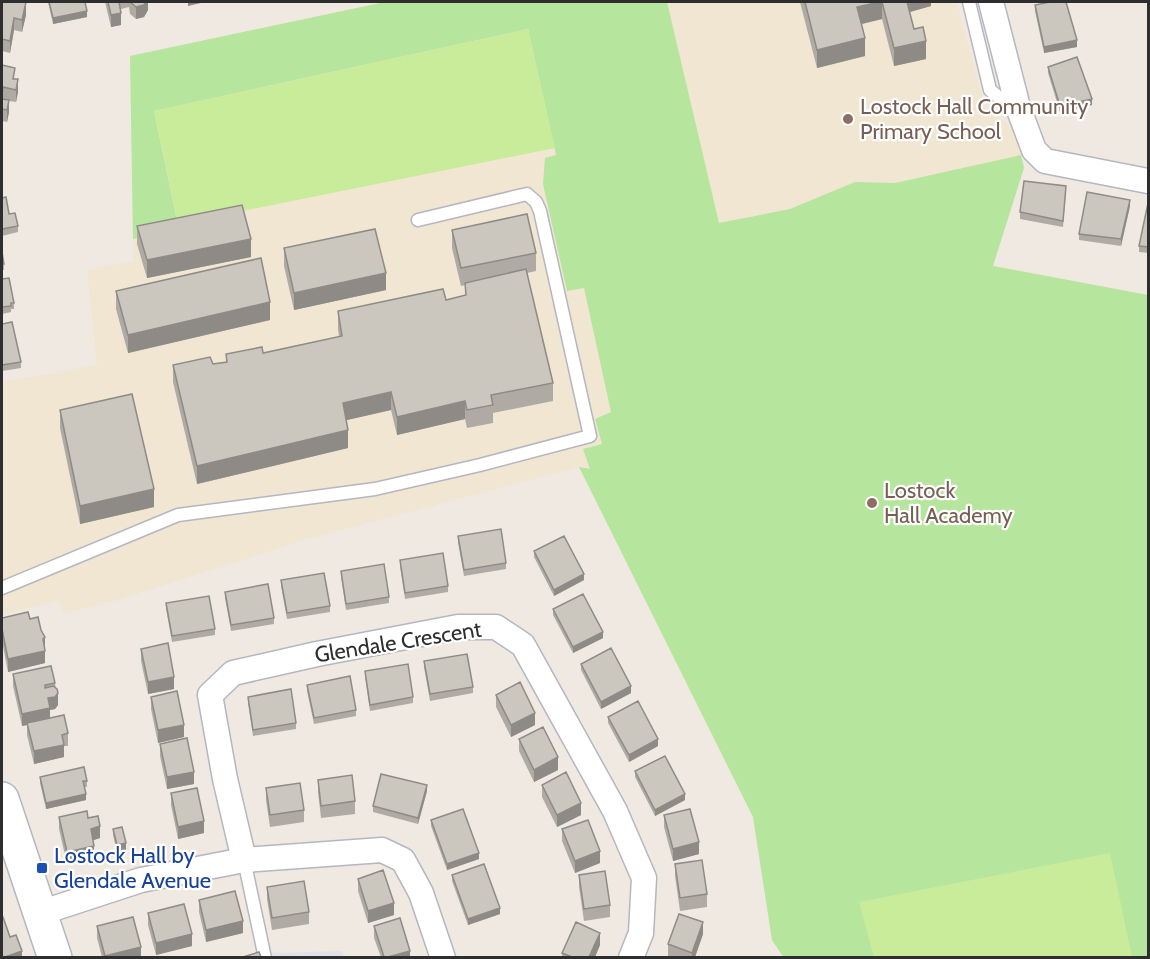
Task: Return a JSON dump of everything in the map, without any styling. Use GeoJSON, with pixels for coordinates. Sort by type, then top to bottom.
{"type":"FeatureCollection","features":[{"type":"Feature","properties":{"kind":"street"},"geometry":{"type":"LineString","coordinates":[[991,2],[1018,107],[1034,150],[1045,161],[1149,181]]}},
{"type":"Feature","properties":{"kind":"street","name":"Glendale Crescent"},"geometry":{"type":"LineString","coordinates":[[244,860],[225,779],[210,695],[233,673],[458,627],[496,627],[524,645],[615,811],[644,878],[641,933],[631,957]]}},
{"type":"Feature","properties":{"kind":"street"},"geometry":{"type":"LineString","coordinates":[[2,800],[55,957]]}},
{"type":"Feature","properties":{"kind":"street"},"geometry":{"type":"LineString","coordinates":[[40,914],[141,880],[244,860],[382,850],[403,860],[421,893],[443,957]]}},
{"type":"Feature","properties":{"kind":"lane"},"geometry":{"type":"LineString","coordinates":[[969,2],[990,90],[1005,102],[1018,107]]}},
{"type":"Feature","properties":{"kind":"lane"},"geometry":{"type":"LineString","coordinates":[[2,588],[178,515],[375,489],[480,465],[590,436],[540,211],[536,202],[526,194],[418,220]]}},
{"type":"Feature","properties":{"kind":"lane"},"geometry":{"type":"LineString","coordinates":[[244,860],[266,957]]}},
{"type":"Feature","properties":{"kind":"shaded area","name":"Lostock Hall Academy"},"geometry":{"type":"Polygon","coordinates":[[[385,2],[957,2],[985,107],[1016,131],[1024,168],[993,265],[1148,295],[1148,957],[784,957],[772,940],[753,817],[579,467],[308,539],[111,602],[63,613],[59,600],[2,615],[2,382],[97,365],[87,270],[134,261],[130,56],[385,2]]]}},
{"type":"Feature","properties":{"kind":"shaded area"},"geometry":{"type":"Polygon","coordinates":[[[342,951],[344,957],[254,958],[267,953],[342,951]]]}},
{"type":"Feature","properties":{"kind":"green space","name":"Lostock Hall Academy"},"geometry":{"type":"Polygon","coordinates":[[[385,2],[667,2],[719,223],[790,209],[855,182],[895,183],[1021,155],[1024,168],[993,266],[1148,295],[1148,957],[784,958],[772,940],[753,817],[579,467],[590,469],[583,449],[602,444],[595,419],[611,412],[584,288],[567,291],[543,184],[545,158],[556,155],[528,29],[154,111],[179,230],[133,239],[130,56],[385,2]]]}},
{"type":"Feature","properties":{"kind":"green space"},"geometry":{"type":"Polygon","coordinates":[[[528,29],[555,148],[178,224],[154,111],[528,29]]]}},
{"type":"Feature","properties":{"kind":"green space"},"geometry":{"type":"Polygon","coordinates":[[[1110,853],[1132,957],[874,957],[859,902],[1110,853]]]}},
{"type":"Feature","properties":{"kind":"building"},"geometry":{"type":"Polygon","coordinates":[[[2,2],[26,2],[22,20],[14,18],[10,41],[2,39],[2,2]]]}},
{"type":"Feature","properties":{"kind":"building"},"geometry":{"type":"Polygon","coordinates":[[[49,2],[85,2],[87,11],[53,18],[49,2]]]}},
{"type":"Feature","properties":{"kind":"building"},"geometry":{"type":"Polygon","coordinates":[[[108,2],[119,2],[121,13],[111,15],[108,2]]]}},
{"type":"Feature","properties":{"kind":"building"},"geometry":{"type":"Polygon","coordinates":[[[130,2],[146,2],[136,7],[130,2]]]}},
{"type":"Feature","properties":{"kind":"building"},"geometry":{"type":"Polygon","coordinates":[[[805,2],[879,2],[857,7],[865,38],[817,50],[805,2]]]}},
{"type":"Feature","properties":{"kind":"building"},"geometry":{"type":"Polygon","coordinates":[[[882,2],[907,2],[914,29],[923,27],[926,41],[894,48],[882,2]]]}},
{"type":"Feature","properties":{"kind":"building"},"geometry":{"type":"Polygon","coordinates":[[[1066,2],[1077,40],[1044,47],[1035,5],[1066,2]]]}},
{"type":"Feature","properties":{"kind":"building"},"geometry":{"type":"Polygon","coordinates":[[[1077,57],[1092,99],[1060,106],[1048,67],[1077,57]]]}},
{"type":"Feature","properties":{"kind":"building"},"geometry":{"type":"Polygon","coordinates":[[[2,65],[15,68],[13,79],[18,79],[16,90],[3,87],[2,95],[2,65]]]}},
{"type":"Feature","properties":{"kind":"building"},"geometry":{"type":"Polygon","coordinates":[[[2,99],[9,100],[7,110],[2,109],[2,99]]]}},
{"type":"Feature","properties":{"kind":"building"},"geometry":{"type":"Polygon","coordinates":[[[1024,181],[1066,186],[1063,221],[1020,212],[1024,181]]]}},
{"type":"Feature","properties":{"kind":"building"},"geometry":{"type":"Polygon","coordinates":[[[1087,192],[1130,200],[1121,239],[1079,234],[1087,192]]]}},
{"type":"Feature","properties":{"kind":"building"},"geometry":{"type":"Polygon","coordinates":[[[6,197],[9,214],[15,213],[18,226],[2,229],[2,198],[6,197]]]}},
{"type":"Feature","properties":{"kind":"building"},"geometry":{"type":"Polygon","coordinates":[[[1149,203],[1149,247],[1139,246],[1149,203]]]}},
{"type":"Feature","properties":{"kind":"building"},"geometry":{"type":"Polygon","coordinates":[[[242,205],[251,239],[147,260],[137,226],[242,205]]]}},
{"type":"Feature","properties":{"kind":"building"},"geometry":{"type":"Polygon","coordinates":[[[527,214],[536,253],[461,268],[452,230],[527,214]]]}},
{"type":"Feature","properties":{"kind":"building"},"geometry":{"type":"Polygon","coordinates":[[[375,229],[386,273],[294,293],[284,248],[375,229]]]}},
{"type":"Feature","properties":{"kind":"building"},"geometry":{"type":"Polygon","coordinates":[[[261,258],[270,302],[128,335],[116,291],[261,258]]]}},
{"type":"Feature","properties":{"kind":"building"},"geometry":{"type":"Polygon","coordinates":[[[526,269],[553,383],[491,395],[493,405],[467,410],[465,401],[397,417],[391,392],[343,403],[348,430],[197,466],[173,365],[210,357],[213,364],[227,362],[226,354],[262,347],[263,353],[342,336],[338,311],[443,289],[446,300],[466,295],[465,283],[526,269]]]}},
{"type":"Feature","properties":{"kind":"building"},"geometry":{"type":"Polygon","coordinates":[[[9,278],[14,303],[11,303],[11,306],[2,307],[2,279],[9,278]]]}},
{"type":"Feature","properties":{"kind":"building"},"geometry":{"type":"Polygon","coordinates":[[[12,322],[21,362],[2,365],[2,324],[12,322]]]}},
{"type":"Feature","properties":{"kind":"building"},"geometry":{"type":"Polygon","coordinates":[[[132,394],[154,489],[80,506],[60,410],[132,394]]]}},
{"type":"Feature","properties":{"kind":"building"},"geometry":{"type":"Polygon","coordinates":[[[501,529],[506,563],[464,570],[458,536],[501,529]]]}},
{"type":"Feature","properties":{"kind":"building"},"geometry":{"type":"Polygon","coordinates":[[[564,536],[584,574],[554,590],[534,551],[564,536]]]}},
{"type":"Feature","properties":{"kind":"building"},"geometry":{"type":"Polygon","coordinates":[[[443,553],[448,586],[405,593],[400,560],[443,553]]]}},
{"type":"Feature","properties":{"kind":"building"},"geometry":{"type":"Polygon","coordinates":[[[384,564],[389,597],[346,604],[341,571],[384,564]]]}},
{"type":"Feature","properties":{"kind":"building"},"geometry":{"type":"Polygon","coordinates":[[[324,573],[330,606],[287,613],[281,580],[324,573]]]}},
{"type":"Feature","properties":{"kind":"building"},"geometry":{"type":"Polygon","coordinates":[[[268,584],[274,618],[231,625],[225,592],[268,584]]]}},
{"type":"Feature","properties":{"kind":"building"},"geometry":{"type":"Polygon","coordinates":[[[583,594],[603,632],[573,647],[553,609],[583,594]]]}},
{"type":"Feature","properties":{"kind":"building"},"geometry":{"type":"Polygon","coordinates":[[[209,596],[215,629],[172,636],[166,603],[209,596]]]}},
{"type":"Feature","properties":{"kind":"building"},"geometry":{"type":"Polygon","coordinates":[[[28,612],[30,619],[38,617],[45,637],[43,639],[45,651],[8,659],[2,618],[28,612]]]}},
{"type":"Feature","properties":{"kind":"building"},"geometry":{"type":"Polygon","coordinates":[[[168,643],[174,677],[148,682],[141,649],[168,643]]]}},
{"type":"Feature","properties":{"kind":"building"},"geometry":{"type":"Polygon","coordinates":[[[611,648],[631,686],[601,702],[581,664],[611,648]]]}},
{"type":"Feature","properties":{"kind":"building"},"geometry":{"type":"Polygon","coordinates":[[[467,654],[473,687],[430,694],[424,661],[467,654]]]}},
{"type":"Feature","properties":{"kind":"building"},"geometry":{"type":"Polygon","coordinates":[[[408,664],[413,697],[370,705],[365,671],[408,664]]]}},
{"type":"Feature","properties":{"kind":"building"},"geometry":{"type":"Polygon","coordinates":[[[51,666],[55,683],[45,685],[45,688],[53,686],[58,693],[55,697],[48,698],[50,708],[22,714],[13,674],[51,666]]]}},
{"type":"Feature","properties":{"kind":"building"},"geometry":{"type":"Polygon","coordinates":[[[350,676],[356,710],[314,718],[307,685],[350,676]]]}},
{"type":"Feature","properties":{"kind":"building"},"geometry":{"type":"Polygon","coordinates":[[[520,682],[535,713],[511,725],[496,695],[520,682]]]}},
{"type":"Feature","properties":{"kind":"building"},"geometry":{"type":"Polygon","coordinates":[[[291,689],[296,723],[253,730],[248,697],[291,689]]]}},
{"type":"Feature","properties":{"kind":"building"},"geometry":{"type":"Polygon","coordinates":[[[177,691],[184,725],[158,730],[151,697],[177,691]]]}},
{"type":"Feature","properties":{"kind":"building"},"geometry":{"type":"Polygon","coordinates":[[[638,701],[658,739],[629,755],[608,717],[638,701]]]}},
{"type":"Feature","properties":{"kind":"building"},"geometry":{"type":"Polygon","coordinates":[[[64,715],[68,733],[62,735],[64,745],[34,751],[27,723],[64,715]]]}},
{"type":"Feature","properties":{"kind":"building"},"geometry":{"type":"Polygon","coordinates":[[[543,727],[558,757],[534,770],[519,739],[543,727]]]}},
{"type":"Feature","properties":{"kind":"building"},"geometry":{"type":"Polygon","coordinates":[[[187,738],[194,772],[167,777],[160,744],[187,738]]]}},
{"type":"Feature","properties":{"kind":"building"},"geometry":{"type":"Polygon","coordinates":[[[665,756],[685,794],[655,810],[635,771],[665,756]]]}},
{"type":"Feature","properties":{"kind":"building"},"geometry":{"type":"Polygon","coordinates":[[[84,767],[87,781],[83,781],[86,794],[46,803],[40,777],[84,767]]]}},
{"type":"Feature","properties":{"kind":"building"},"geometry":{"type":"Polygon","coordinates":[[[566,772],[581,803],[557,815],[542,785],[566,772]]]}},
{"type":"Feature","properties":{"kind":"building"},"geometry":{"type":"Polygon","coordinates":[[[381,774],[427,785],[418,818],[373,806],[381,774]]]}},
{"type":"Feature","properties":{"kind":"building"},"geometry":{"type":"Polygon","coordinates":[[[352,775],[355,801],[321,806],[318,780],[352,775]]]}},
{"type":"Feature","properties":{"kind":"building"},"geometry":{"type":"Polygon","coordinates":[[[300,783],[304,810],[270,815],[266,788],[300,783]]]}},
{"type":"Feature","properties":{"kind":"building"},"geometry":{"type":"Polygon","coordinates":[[[197,788],[204,821],[178,827],[171,793],[197,788]]]}},
{"type":"Feature","properties":{"kind":"building"},"geometry":{"type":"Polygon","coordinates":[[[463,809],[479,853],[447,864],[431,820],[463,809]]]}},
{"type":"Feature","properties":{"kind":"building"},"geometry":{"type":"Polygon","coordinates":[[[690,809],[699,842],[673,849],[664,815],[690,809]]]}},
{"type":"Feature","properties":{"kind":"building"},"geometry":{"type":"Polygon","coordinates":[[[87,811],[88,818],[98,816],[100,826],[91,829],[94,846],[67,852],[59,817],[87,811]]]}},
{"type":"Feature","properties":{"kind":"building"},"geometry":{"type":"Polygon","coordinates":[[[588,820],[600,851],[575,861],[562,829],[588,820]]]}},
{"type":"Feature","properties":{"kind":"building"},"geometry":{"type":"Polygon","coordinates":[[[122,827],[126,843],[117,845],[113,829],[122,827]]]}},
{"type":"Feature","properties":{"kind":"building"},"geometry":{"type":"Polygon","coordinates":[[[702,860],[707,894],[680,898],[675,864],[702,860]]]}},
{"type":"Feature","properties":{"kind":"building"},"geometry":{"type":"Polygon","coordinates":[[[484,864],[500,908],[468,919],[452,875],[484,864]]]}},
{"type":"Feature","properties":{"kind":"building"},"geometry":{"type":"Polygon","coordinates":[[[383,870],[394,903],[368,911],[358,879],[383,870]]]}},
{"type":"Feature","properties":{"kind":"building"},"geometry":{"type":"Polygon","coordinates":[[[605,871],[610,905],[584,909],[579,875],[605,871]]]}},
{"type":"Feature","properties":{"kind":"building"},"geometry":{"type":"Polygon","coordinates":[[[304,881],[309,912],[272,918],[267,887],[304,881]]]}},
{"type":"Feature","properties":{"kind":"building"},"geometry":{"type":"Polygon","coordinates":[[[235,891],[243,921],[206,930],[199,900],[235,891]]]}},
{"type":"Feature","properties":{"kind":"building"},"geometry":{"type":"Polygon","coordinates":[[[184,904],[192,934],[156,943],[148,913],[184,904]]]}},
{"type":"Feature","properties":{"kind":"building"},"geometry":{"type":"Polygon","coordinates":[[[679,914],[703,922],[692,953],[668,944],[679,914]]]}},
{"type":"Feature","properties":{"kind":"building"},"geometry":{"type":"Polygon","coordinates":[[[2,917],[10,937],[16,935],[22,951],[5,957],[2,957],[2,917]]]}},
{"type":"Feature","properties":{"kind":"building"},"geometry":{"type":"Polygon","coordinates":[[[133,917],[141,947],[105,956],[97,926],[133,917]]]}},
{"type":"Feature","properties":{"kind":"building"},"geometry":{"type":"Polygon","coordinates":[[[400,918],[410,951],[384,957],[374,926],[400,918]]]}},
{"type":"Feature","properties":{"kind":"building"},"geometry":{"type":"Polygon","coordinates":[[[576,922],[600,933],[589,957],[572,957],[562,953],[576,922]]]}},
{"type":"Feature","properties":{"kind":"building"},"geometry":{"type":"Polygon","coordinates":[[[259,952],[261,957],[243,957],[259,952]]]}},
{"type":"Feature","properties":{"kind":"place","name":"Lostock Hall Community Primary School"},"geometry":{"type":"Point","coordinates":[848,119]}},
{"type":"Feature","properties":{"kind":"place","name":"Lostock Hall Academy"},"geometry":{"type":"Point","coordinates":[872,503]}},
{"type":"Feature","properties":{"kind":"place","name":"Lostock Hall by Glendale Avenue"},"geometry":{"type":"Point","coordinates":[42,868]}}]}
